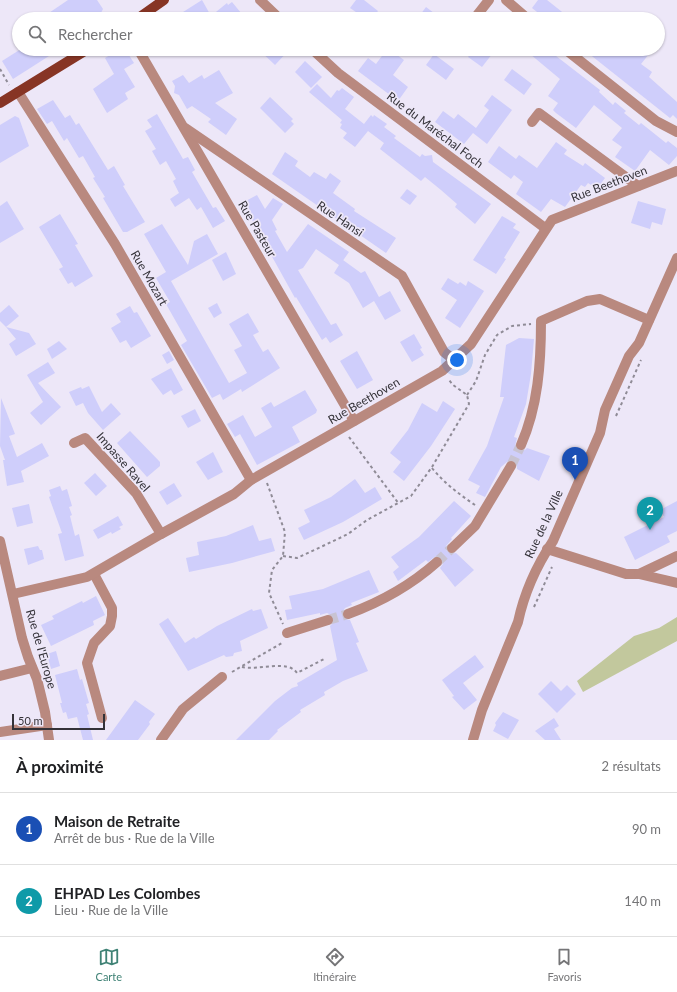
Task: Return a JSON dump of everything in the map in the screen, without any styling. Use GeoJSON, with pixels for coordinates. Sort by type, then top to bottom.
{"type":"FeatureCollection","features":[{"type":"Feature","properties":{"kind":"main road"},"geometry":{"type":"LineString","coordinates":[[146,12],[164,0]]}},
{"type":"Feature","properties":{"kind":"main road"},"geometry":{"type":"LineString","coordinates":[[0,103],[77,56]]}},
{"type":"Feature","properties":{"kind":"street"},"geometry":{"type":"LineString","coordinates":[[260,0],[273,12]]}},
{"type":"Feature","properties":{"kind":"street"},"geometry":{"type":"LineString","coordinates":[[480,12],[489,0]]}},
{"type":"Feature","properties":{"kind":"street"},"geometry":{"type":"LineString","coordinates":[[506,0],[520,12]]}},
{"type":"Feature","properties":{"kind":"street","name":"Rue Pasteur"},"geometry":{"type":"LineString","coordinates":[[142,56],[354,421]]}},
{"type":"Feature","properties":{"kind":"street","name":"Rue du Maréchal Foch"},"geometry":{"type":"LineString","coordinates":[[320,56],[338,73],[545,228]]}},
{"type":"Feature","properties":{"kind":"street"},"geometry":{"type":"LineString","coordinates":[[574,56],[656,121],[677,132]]}},
{"type":"Feature","properties":{"kind":"street","name":"Rue Mozart"},"geometry":{"type":"LineString","coordinates":[[16,93],[115,244],[252,480]]}},
{"type":"Feature","properties":{"kind":"street"},"geometry":{"type":"LineString","coordinates":[[532,122],[539,113],[638,186]]}},
{"type":"Feature","properties":{"kind":"street","name":"Rue Hansi"},"geometry":{"type":"LineString","coordinates":[[182,127],[402,276],[444,352],[454,360]]}},
{"type":"Feature","properties":{"kind":"street","name":"Rue Beethoven"},"geometry":{"type":"LineString","coordinates":[[13,594],[87,577],[94,574],[161,534],[234,494],[252,480],[442,371],[471,344],[545,228],[552,220],[677,171]]}},
{"type":"Feature","properties":{"kind":"street","name":"Rue de la Ville"},"geometry":{"type":"LineString","coordinates":[[473,740],[482,710],[518,622],[522,607],[600,433],[605,410],[629,356],[639,342],[677,258]]}},
{"type":"Feature","properties":{"kind":"street"},"geometry":{"type":"LineString","coordinates":[[521,445],[529,427],[539,384],[541,321],[587,301],[600,299],[649,320]]}},
{"type":"Feature","properties":{"kind":"street","name":"Impasse Ravel"},"geometry":{"type":"LineString","coordinates":[[74,443],[85,438],[136,493],[161,534]]}},
{"type":"Feature","properties":{"kind":"street"},"geometry":{"type":"LineString","coordinates":[[452,548],[475,526],[511,466]]}},
{"type":"Feature","properties":{"kind":"street","name":"Rue de l'Europe"},"geometry":{"type":"LineString","coordinates":[[0,541],[22,638],[37,679],[49,740]]}},
{"type":"Feature","properties":{"kind":"street"},"geometry":{"type":"LineString","coordinates":[[548,549],[626,574],[639,574],[677,582]]}},
{"type":"Feature","properties":{"kind":"street"},"geometry":{"type":"LineString","coordinates":[[639,574],[677,556]]}},
{"type":"Feature","properties":{"kind":"street"},"geometry":{"type":"LineString","coordinates":[[348,614],[387,597],[417,580],[436,562]]}},
{"type":"Feature","properties":{"kind":"street"},"geometry":{"type":"LineString","coordinates":[[94,574],[112,608],[110,626],[94,643],[87,663],[102,718]]}},
{"type":"Feature","properties":{"kind":"street"},"geometry":{"type":"LineString","coordinates":[[287,633],[328,620]]}},
{"type":"Feature","properties":{"kind":"street"},"geometry":{"type":"LineString","coordinates":[[0,676],[32,668]]}},
{"type":"Feature","properties":{"kind":"street"},"geometry":{"type":"LineString","coordinates":[[161,740],[183,709],[222,676]]}},
{"type":"Feature","properties":{"kind":"street"},"geometry":{"type":"LineString","coordinates":[[0,732],[47,724]]}},
{"type":"Feature","properties":{"kind":"path"},"geometry":{"type":"LineString","coordinates":[[0,70],[16,93]]}},
{"type":"Feature","properties":{"kind":"path"},"geometry":{"type":"LineString","coordinates":[[467,396],[476,381],[485,355],[497,335],[512,326],[525,326],[541,321]]}},
{"type":"Feature","properties":{"kind":"path"},"geometry":{"type":"LineString","coordinates":[[283,556],[297,558],[348,534],[367,520],[399,504],[411,496],[432,467],[469,404],[467,396],[453,385],[442,371]]}},
{"type":"Feature","properties":{"kind":"path"},"geometry":{"type":"LineString","coordinates":[[344,428],[354,446],[399,504]]}},
{"type":"Feature","properties":{"kind":"path"},"geometry":{"type":"LineString","coordinates":[[432,467],[440,478],[452,489],[484,512]]}},
{"type":"Feature","properties":{"kind":"path"},"geometry":{"type":"LineString","coordinates":[[222,676],[286,640],[287,633],[269,594],[272,570],[283,556],[285,532],[264,474]]}},
{"type":"Feature","properties":{"kind":"path"},"geometry":{"type":"LineString","coordinates":[[240,667],[251,669],[285,665],[295,670],[297,673],[326,658]]}},
{"type":"Feature","properties":{"kind":"green space"},"geometry":{"type":"Polygon","coordinates":[[[677,617],[677,641],[583,692],[577,681],[634,636],[659,628],[677,617]]]}},
{"type":"Feature","properties":{"kind":"building"},"geometry":{"type":"Polygon","coordinates":[[[68,0],[97,0],[103,9],[102,12],[50,12],[68,0]]]}},
{"type":"Feature","properties":{"kind":"building"},"geometry":{"type":"Polygon","coordinates":[[[202,0],[209,12],[183,12],[202,0]]]}},
{"type":"Feature","properties":{"kind":"building"},"geometry":{"type":"Polygon","coordinates":[[[356,0],[364,0],[378,11],[356,12],[350,8],[356,0]]]}},
{"type":"Feature","properties":{"kind":"building"},"geometry":{"type":"Polygon","coordinates":[[[538,0],[547,0],[562,12],[537,12],[532,8],[538,0]]]}},
{"type":"Feature","properties":{"kind":"building"},"geometry":{"type":"Polygon","coordinates":[[[232,2],[240,12],[216,12],[227,3],[228,5],[232,2]]]}},
{"type":"Feature","properties":{"kind":"building"},"geometry":{"type":"Polygon","coordinates":[[[426,7],[433,12],[422,12],[426,7]]]}},
{"type":"Feature","properties":{"kind":"building"},"geometry":{"type":"Polygon","coordinates":[[[12,55],[12,56],[49,56],[13,79],[2,61],[12,55]]]}},
{"type":"Feature","properties":{"kind":"building"},"geometry":{"type":"Polygon","coordinates":[[[108,56],[130,56],[134,63],[124,69],[135,87],[125,93],[128,99],[107,113],[93,89],[114,74],[105,58],[108,56]]]}},
{"type":"Feature","properties":{"kind":"building"},"geometry":{"type":"Polygon","coordinates":[[[265,56],[283,56],[275,65],[265,56]]]}},
{"type":"Feature","properties":{"kind":"building"},"geometry":{"type":"Polygon","coordinates":[[[382,56],[399,56],[404,60],[393,75],[408,87],[398,101],[358,71],[368,58],[376,64],[382,56]]]}},
{"type":"Feature","properties":{"kind":"building"},"geometry":{"type":"Polygon","coordinates":[[[433,56],[437,56],[454,69],[446,80],[426,65],[433,56]]]}},
{"type":"Feature","properties":{"kind":"building"},"geometry":{"type":"Polygon","coordinates":[[[469,56],[491,56],[482,67],[468,57],[469,56]]]}},
{"type":"Feature","properties":{"kind":"building"},"geometry":{"type":"Polygon","coordinates":[[[532,56],[556,56],[600,90],[599,92],[613,105],[615,102],[626,111],[624,113],[639,125],[641,123],[666,143],[668,141],[677,148],[677,156],[669,165],[650,150],[635,171],[615,157],[622,147],[612,140],[622,128],[594,105],[576,128],[553,110],[558,103],[548,96],[560,79],[532,56]]]}},
{"type":"Feature","properties":{"kind":"building"},"geometry":{"type":"Polygon","coordinates":[[[592,56],[647,56],[641,64],[652,72],[649,77],[677,102],[677,119],[673,115],[670,118],[592,56]]]}},
{"type":"Feature","properties":{"kind":"building"},"geometry":{"type":"Polygon","coordinates":[[[305,61],[322,77],[311,88],[295,72],[305,61]]]}},
{"type":"Feature","properties":{"kind":"building"},"geometry":{"type":"Polygon","coordinates":[[[512,69],[532,84],[524,95],[504,80],[512,69]]]}},
{"type":"Feature","properties":{"kind":"building"},"geometry":{"type":"Polygon","coordinates":[[[219,70],[233,93],[215,103],[237,119],[226,135],[208,122],[211,119],[192,106],[187,109],[179,95],[174,93],[175,86],[172,81],[183,75],[189,83],[202,75],[204,79],[219,70]]]}},
{"type":"Feature","properties":{"kind":"building"},"geometry":{"type":"Polygon","coordinates":[[[317,84],[331,98],[337,90],[339,91],[342,88],[354,97],[345,109],[364,124],[371,115],[373,117],[374,115],[387,124],[384,127],[396,136],[394,138],[420,157],[422,154],[425,156],[432,155],[433,162],[491,204],[475,224],[455,207],[457,204],[425,177],[421,181],[380,149],[384,143],[368,131],[355,147],[343,138],[347,133],[340,128],[342,124],[340,123],[342,120],[309,92],[317,84]]]}},
{"type":"Feature","properties":{"kind":"building"},"geometry":{"type":"Polygon","coordinates":[[[492,95],[512,110],[487,144],[473,133],[464,144],[435,122],[443,111],[454,119],[458,114],[476,128],[489,110],[484,106],[492,95]]]}},
{"type":"Feature","properties":{"kind":"building"},"geometry":{"type":"Polygon","coordinates":[[[270,97],[293,119],[291,121],[294,124],[285,133],[260,108],[270,97]]]}},
{"type":"Feature","properties":{"kind":"building"},"geometry":{"type":"Polygon","coordinates":[[[53,100],[65,118],[70,115],[76,125],[79,123],[108,170],[114,166],[125,185],[123,186],[145,222],[127,232],[123,232],[103,198],[105,197],[93,178],[95,177],[83,156],[79,158],[67,138],[64,141],[52,121],[47,124],[37,109],[53,100]]]}},
{"type":"Feature","properties":{"kind":"building"},"geometry":{"type":"Polygon","coordinates":[[[157,114],[183,159],[188,157],[195,170],[192,172],[213,208],[216,207],[225,221],[213,228],[201,207],[197,210],[189,198],[175,207],[170,199],[179,193],[173,181],[176,179],[166,161],[160,165],[152,151],[156,149],[145,131],[152,127],[147,120],[157,114]]]}},
{"type":"Feature","properties":{"kind":"building"},"geometry":{"type":"Polygon","coordinates":[[[15,116],[19,118],[29,146],[0,163],[0,125],[15,116]]]}},
{"type":"Feature","properties":{"kind":"building"},"geometry":{"type":"Polygon","coordinates":[[[556,142],[567,150],[564,154],[583,166],[585,163],[605,178],[597,189],[588,183],[585,187],[581,185],[565,207],[551,199],[541,212],[516,194],[523,182],[514,175],[511,179],[488,162],[499,146],[516,159],[519,155],[537,168],[556,142]]]}},
{"type":"Feature","properties":{"kind":"building"},"geometry":{"type":"Polygon","coordinates":[[[285,152],[298,161],[295,166],[310,177],[314,172],[326,179],[330,173],[341,181],[333,193],[355,209],[354,211],[396,238],[386,253],[272,174],[285,152]]]}},
{"type":"Feature","properties":{"kind":"building"},"geometry":{"type":"Polygon","coordinates":[[[407,189],[417,196],[410,205],[400,198],[407,189]]]}},
{"type":"Feature","properties":{"kind":"building"},"geometry":{"type":"Polygon","coordinates":[[[257,195],[265,209],[273,198],[283,204],[272,220],[277,230],[275,231],[287,252],[308,224],[349,252],[343,260],[361,273],[365,271],[379,297],[390,291],[401,311],[385,320],[374,301],[363,308],[349,283],[334,273],[339,265],[316,249],[303,268],[298,270],[331,325],[336,323],[343,335],[330,343],[326,337],[322,340],[296,297],[295,298],[265,244],[263,245],[256,231],[258,230],[242,203],[257,195]]]}},
{"type":"Feature","properties":{"kind":"building"},"geometry":{"type":"Polygon","coordinates":[[[7,201],[24,229],[0,243],[0,206],[7,201]]]}},
{"type":"Feature","properties":{"kind":"building"},"geometry":{"type":"Polygon","coordinates":[[[638,201],[666,209],[662,225],[652,222],[650,229],[631,223],[638,201]]]}},
{"type":"Feature","properties":{"kind":"building"},"geometry":{"type":"Polygon","coordinates":[[[60,214],[78,244],[75,245],[93,276],[75,287],[72,282],[68,284],[59,269],[63,267],[39,227],[60,214]]]}},
{"type":"Feature","properties":{"kind":"building"},"geometry":{"type":"Polygon","coordinates":[[[502,216],[516,224],[513,228],[520,232],[504,258],[506,259],[496,274],[473,260],[502,216]]]}},
{"type":"Feature","properties":{"kind":"building"},"geometry":{"type":"Polygon","coordinates":[[[162,224],[188,265],[194,241],[207,234],[218,254],[171,281],[229,383],[247,373],[234,350],[242,346],[229,324],[248,313],[259,332],[253,335],[263,352],[268,349],[280,368],[242,392],[241,389],[223,400],[220,394],[212,398],[181,345],[187,341],[166,304],[170,302],[156,278],[166,272],[144,234],[162,224]]]}},
{"type":"Feature","properties":{"kind":"building"},"geometry":{"type":"Polygon","coordinates":[[[226,252],[236,274],[223,281],[212,260],[226,252]]]}},
{"type":"Feature","properties":{"kind":"building"},"geometry":{"type":"Polygon","coordinates":[[[448,278],[458,284],[460,282],[466,286],[468,281],[484,291],[460,328],[445,318],[457,300],[441,289],[448,278]]]}},
{"type":"Feature","properties":{"kind":"building"},"geometry":{"type":"Polygon","coordinates":[[[217,303],[222,313],[214,318],[208,308],[217,303]]]}},
{"type":"Feature","properties":{"kind":"building"},"geometry":{"type":"Polygon","coordinates":[[[9,305],[19,316],[6,327],[0,321],[0,313],[9,305]]]}},
{"type":"Feature","properties":{"kind":"building"},"geometry":{"type":"Polygon","coordinates":[[[130,306],[134,313],[137,312],[151,336],[131,348],[126,340],[120,343],[111,328],[121,322],[116,314],[130,306]]]}},
{"type":"Feature","properties":{"kind":"building"},"geometry":{"type":"Polygon","coordinates":[[[6,327],[29,333],[36,344],[16,356],[9,344],[16,339],[6,327]]]}},
{"type":"Feature","properties":{"kind":"building"},"geometry":{"type":"Polygon","coordinates":[[[414,334],[422,348],[420,349],[424,355],[412,362],[400,342],[414,334]]]}},
{"type":"Feature","properties":{"kind":"building"},"geometry":{"type":"Polygon","coordinates":[[[519,338],[534,339],[531,374],[526,404],[514,437],[517,438],[515,446],[519,451],[527,448],[550,456],[539,481],[517,469],[517,463],[515,461],[508,461],[501,467],[485,497],[476,493],[480,486],[468,480],[487,446],[504,397],[500,397],[506,345],[519,338]]]}},
{"type":"Feature","properties":{"kind":"building"},"geometry":{"type":"Polygon","coordinates":[[[59,341],[67,349],[52,359],[47,349],[59,341]]]}},
{"type":"Feature","properties":{"kind":"building"},"geometry":{"type":"Polygon","coordinates":[[[169,351],[174,360],[167,364],[162,355],[169,351]]]}},
{"type":"Feature","properties":{"kind":"building"},"geometry":{"type":"Polygon","coordinates":[[[357,351],[373,380],[357,389],[340,361],[357,351]]]}},
{"type":"Feature","properties":{"kind":"building"},"geometry":{"type":"Polygon","coordinates":[[[48,362],[55,373],[38,383],[61,407],[41,425],[30,413],[43,402],[27,375],[48,362]]]}},
{"type":"Feature","properties":{"kind":"building"},"geometry":{"type":"Polygon","coordinates":[[[171,368],[183,390],[174,395],[171,390],[163,395],[151,379],[171,368]]]}},
{"type":"Feature","properties":{"kind":"building"},"geometry":{"type":"Polygon","coordinates":[[[89,386],[102,412],[111,403],[121,414],[103,430],[88,413],[83,403],[76,406],[69,392],[81,387],[82,389],[89,386]]]}},
{"type":"Feature","properties":{"kind":"building"},"geometry":{"type":"Polygon","coordinates":[[[305,390],[317,410],[316,413],[292,427],[300,442],[257,465],[240,434],[235,437],[227,424],[243,415],[255,437],[272,427],[261,408],[271,402],[274,407],[305,390]]]}},
{"type":"Feature","properties":{"kind":"building"},"geometry":{"type":"Polygon","coordinates":[[[1,398],[15,434],[9,436],[17,457],[42,443],[49,456],[21,471],[24,482],[7,486],[3,460],[5,460],[0,446],[1,398]]]}},
{"type":"Feature","properties":{"kind":"building"},"geometry":{"type":"Polygon","coordinates":[[[443,401],[455,409],[431,446],[404,481],[393,472],[401,462],[390,453],[408,430],[422,403],[437,412],[443,401]]]}},
{"type":"Feature","properties":{"kind":"building"},"geometry":{"type":"Polygon","coordinates":[[[195,409],[201,421],[188,428],[181,416],[195,409]]]}},
{"type":"Feature","properties":{"kind":"building"},"geometry":{"type":"Polygon","coordinates":[[[130,431],[160,462],[160,466],[147,477],[117,443],[130,431]]]}},
{"type":"Feature","properties":{"kind":"building"},"geometry":{"type":"Polygon","coordinates":[[[213,452],[223,472],[208,480],[196,462],[213,452]]]}},
{"type":"Feature","properties":{"kind":"building"},"geometry":{"type":"Polygon","coordinates":[[[95,473],[107,486],[96,496],[84,483],[95,473]]]}},
{"type":"Feature","properties":{"kind":"building"},"geometry":{"type":"Polygon","coordinates":[[[355,479],[365,493],[375,487],[382,499],[343,522],[304,540],[298,528],[310,522],[304,510],[331,497],[355,479]]]}},
{"type":"Feature","properties":{"kind":"building"},"geometry":{"type":"Polygon","coordinates":[[[174,483],[182,496],[167,505],[159,492],[174,483]]]}},
{"type":"Feature","properties":{"kind":"building"},"geometry":{"type":"Polygon","coordinates":[[[60,486],[62,491],[67,489],[72,506],[69,507],[72,515],[70,516],[75,536],[79,534],[84,556],[65,561],[58,534],[62,533],[49,497],[51,496],[49,490],[60,486]]]}},
{"type":"Feature","properties":{"kind":"building"},"geometry":{"type":"Polygon","coordinates":[[[454,501],[471,516],[451,538],[452,539],[446,546],[446,550],[451,554],[456,553],[474,570],[455,587],[440,568],[443,564],[442,558],[436,556],[428,562],[426,560],[398,581],[393,572],[399,567],[391,557],[419,537],[454,501]]]}},
{"type":"Feature","properties":{"kind":"building"},"geometry":{"type":"Polygon","coordinates":[[[677,501],[677,531],[667,536],[670,542],[635,560],[624,537],[664,517],[660,510],[677,501]]]}},
{"type":"Feature","properties":{"kind":"building"},"geometry":{"type":"Polygon","coordinates":[[[29,504],[33,523],[17,527],[12,508],[29,504]]]}},
{"type":"Feature","properties":{"kind":"building"},"geometry":{"type":"Polygon","coordinates":[[[118,516],[123,525],[119,527],[121,529],[112,534],[111,532],[98,539],[93,530],[118,516]]]}},
{"type":"Feature","properties":{"kind":"building"},"geometry":{"type":"Polygon","coordinates":[[[253,525],[259,541],[271,538],[275,551],[232,563],[189,572],[186,558],[199,555],[197,542],[226,536],[253,525]]]}},
{"type":"Feature","properties":{"kind":"building"},"geometry":{"type":"Polygon","coordinates":[[[38,546],[40,550],[42,550],[44,559],[28,565],[24,549],[38,546]]]}},
{"type":"Feature","properties":{"kind":"building"},"geometry":{"type":"Polygon","coordinates":[[[369,570],[379,592],[351,603],[352,605],[345,608],[342,613],[344,619],[350,620],[359,642],[356,643],[368,671],[343,681],[324,692],[325,695],[300,710],[301,712],[277,730],[278,731],[269,740],[236,740],[275,701],[292,688],[298,686],[297,683],[337,660],[330,626],[334,622],[333,616],[327,613],[320,615],[320,613],[287,620],[285,610],[292,609],[289,596],[323,589],[369,570]]]}},
{"type":"Feature","properties":{"kind":"building"},"geometry":{"type":"Polygon","coordinates":[[[96,596],[105,615],[93,621],[94,625],[51,646],[41,625],[54,619],[52,616],[82,601],[83,603],[96,596]]]}},
{"type":"Feature","properties":{"kind":"building"},"geometry":{"type":"Polygon","coordinates":[[[252,609],[253,611],[261,609],[268,628],[240,641],[242,651],[234,653],[233,656],[226,657],[224,655],[188,671],[159,624],[168,618],[185,643],[194,637],[196,639],[217,626],[252,609]]]}},
{"type":"Feature","properties":{"kind":"building"},"geometry":{"type":"Polygon","coordinates":[[[56,651],[60,666],[51,669],[47,654],[56,651]]]}},
{"type":"Feature","properties":{"kind":"building"},"geometry":{"type":"Polygon","coordinates":[[[475,655],[484,667],[463,683],[477,700],[464,710],[452,697],[454,696],[442,680],[475,655]]]}},
{"type":"Feature","properties":{"kind":"building"},"geometry":{"type":"Polygon","coordinates":[[[77,669],[80,680],[82,679],[89,703],[86,704],[89,714],[87,715],[93,740],[83,740],[77,717],[68,719],[66,712],[63,713],[60,703],[62,703],[55,675],[77,669]]]}},
{"type":"Feature","properties":{"kind":"building"},"geometry":{"type":"Polygon","coordinates":[[[551,681],[561,691],[567,685],[576,694],[557,713],[538,694],[551,681]]]}},
{"type":"Feature","properties":{"kind":"building"},"geometry":{"type":"Polygon","coordinates":[[[135,700],[155,714],[149,722],[150,724],[138,740],[106,740],[135,700]]]}},
{"type":"Feature","properties":{"kind":"building"},"geometry":{"type":"Polygon","coordinates":[[[503,712],[519,720],[508,739],[493,731],[496,725],[495,723],[503,712]]]}},
{"type":"Feature","properties":{"kind":"building"},"geometry":{"type":"Polygon","coordinates":[[[554,718],[559,726],[554,729],[561,740],[545,740],[535,731],[554,718]]]}},
{"type":"Feature","properties":{"kind":"tunnel"},"geometry":{"type":"LineString","coordinates":[[511,466],[521,445]]}},
{"type":"Feature","properties":{"kind":"tunnel"},"geometry":{"type":"LineString","coordinates":[[437,562],[452,548]]}},
{"type":"Feature","properties":{"kind":"tunnel"},"geometry":{"type":"LineString","coordinates":[[328,620],[348,614]]}},
{"type":"Feature","properties":{"kind":"place","name":"Maison de Retraite"},"geometry":{"type":"Point","coordinates":[575,480]}},
{"type":"Feature","properties":{"kind":"place","name":"EHPAD Les Colombes"},"geometry":{"type":"Point","coordinates":[650,530]}}]}
